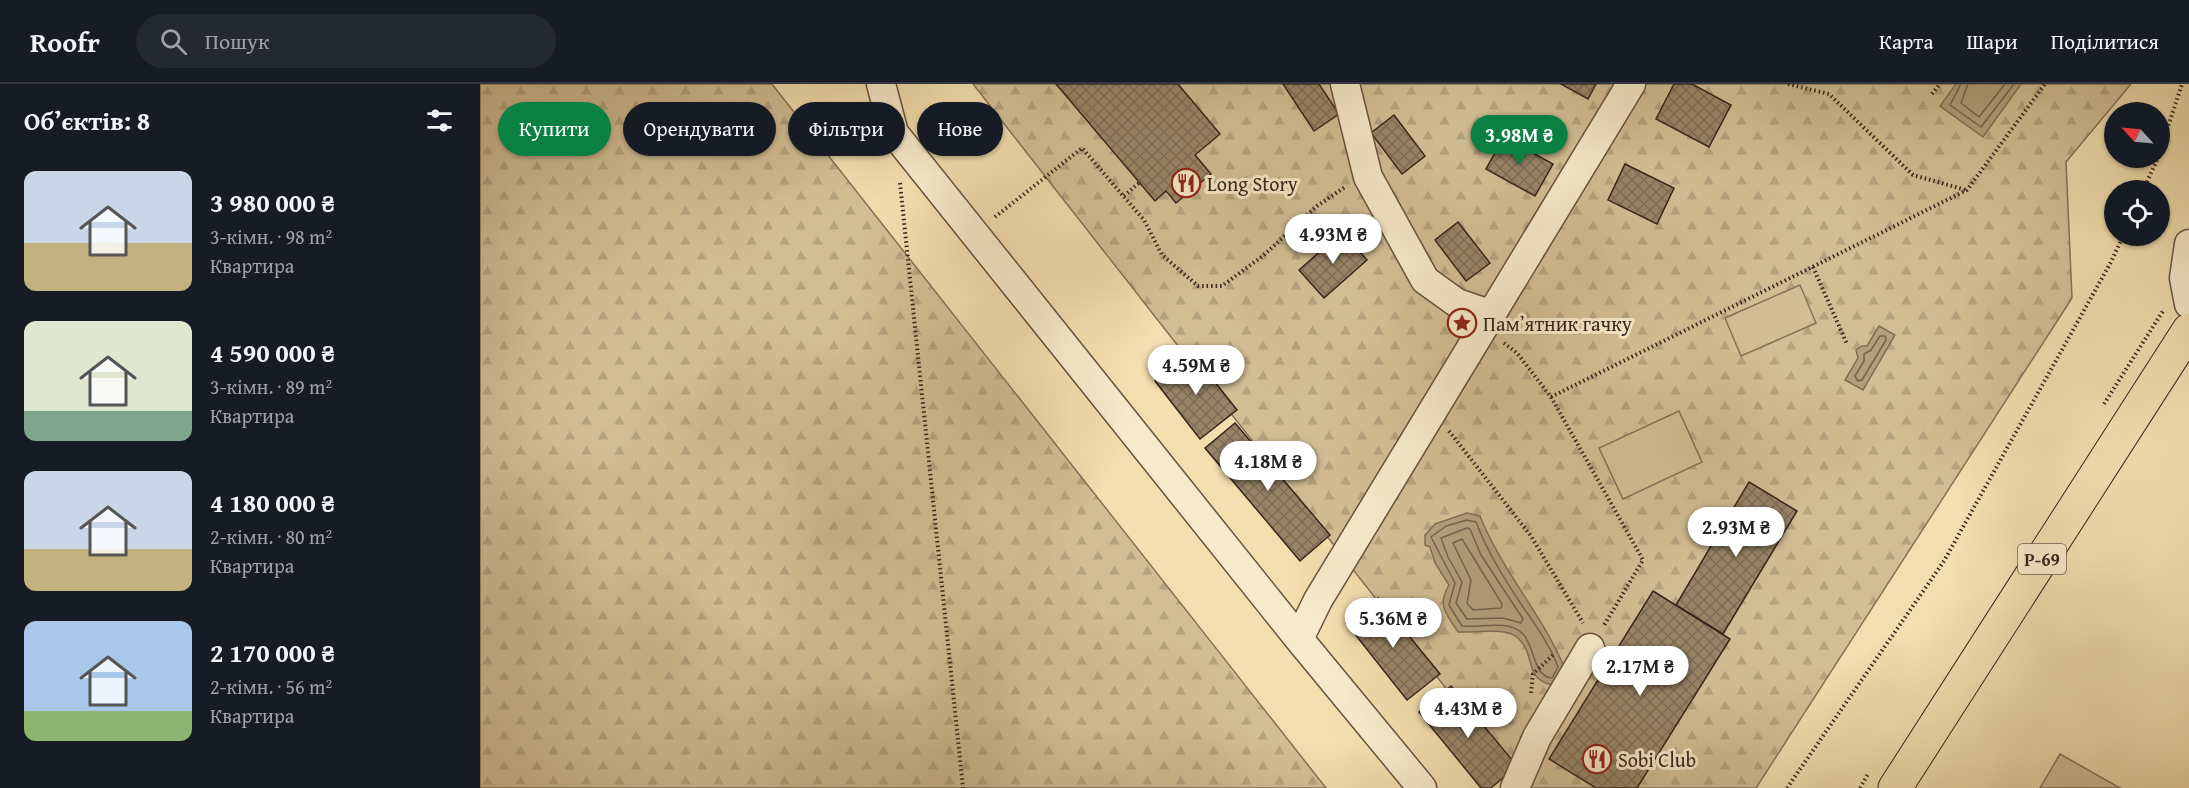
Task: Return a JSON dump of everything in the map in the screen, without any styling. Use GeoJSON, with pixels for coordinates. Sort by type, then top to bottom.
{"type":"FeatureCollection","features":[{"type":"Feature","properties":{"kind":"main road","name":"Р-69"},"geometry":{"type":"LineString","coordinates":[[1895,788],[2189,330]]}},
{"type":"Feature","properties":{"kind":"lane"},"geometry":{"type":"LineString","coordinates":[[881,84],[894,132],[1299,639],[1422,788]]}},
{"type":"Feature","properties":{"kind":"lane"},"geometry":{"type":"LineString","coordinates":[[1345,84],[1368,177],[1425,280],[1488,322]]}},
{"type":"Feature","properties":{"kind":"lane"},"geometry":{"type":"LineString","coordinates":[[1299,639],[1318,600],[1631,84]]}},
{"type":"Feature","properties":{"kind":"lane"},"geometry":{"type":"LineString","coordinates":[[2189,244],[2184,278],[2189,304]]}},
{"type":"Feature","properties":{"kind":"lane"},"geometry":{"type":"LineString","coordinates":[[1515,788],[1584,639]]}},
{"type":"Feature","properties":{"kind":"path"},"geometry":{"type":"LineString","coordinates":[[1788,84],[1829,94],[1913,175],[1967,190]]}},
{"type":"Feature","properties":{"kind":"path"},"geometry":{"type":"LineString","coordinates":[[1932,94],[1940,84]]}},
{"type":"Feature","properties":{"kind":"path"},"geometry":{"type":"LineString","coordinates":[[1551,397],[1967,190],[2046,84]]}},
{"type":"Feature","properties":{"kind":"path"},"geometry":{"type":"LineString","coordinates":[[2170,121],[2182,84]]}},
{"type":"Feature","properties":{"kind":"path"},"geometry":{"type":"LineString","coordinates":[[975,232],[1082,148],[1144,220],[1162,255],[1198,286],[1222,286],[1264,255],[1317,206],[1354,181],[1368,177]]}},
{"type":"Feature","properties":{"kind":"path"},"geometry":{"type":"LineString","coordinates":[[899,180],[963,788]]}},
{"type":"Feature","properties":{"kind":"path"},"geometry":{"type":"LineString","coordinates":[[1124,196],[1140,182]]}},
{"type":"Feature","properties":{"kind":"path"},"geometry":{"type":"LineString","coordinates":[[1787,788],[1944,561],[2118,246]]}},
{"type":"Feature","properties":{"kind":"path"},"geometry":{"type":"LineString","coordinates":[[1813,267],[1847,344]]}},
{"type":"Feature","properties":{"kind":"path"},"geometry":{"type":"LineString","coordinates":[[1488,322],[1517,353],[1551,397],[1643,560],[1584,639]]}},
{"type":"Feature","properties":{"kind":"path"},"geometry":{"type":"LineString","coordinates":[[1434,412],[1531,536],[1584,622],[1584,639]]}},
{"type":"Feature","properties":{"kind":"path"},"geometry":{"type":"LineString","coordinates":[[1533,674],[1558,651]]}},
{"type":"Feature","properties":{"kind":"green space"},"geometry":{"type":"Polygon","coordinates":[[[480,84],[772,84],[788,104],[788,156],[829,156],[1326,788],[480,788],[480,84]]]}},
{"type":"Feature","properties":{"kind":"green space"},"geometry":{"type":"Polygon","coordinates":[[[973,84],[2131,84],[2116,102],[2104,102],[2104,116],[2066,162],[2072,298],[1756,788],[1524,788],[1003,122],[1003,102],[987,102],[973,84]]]}},
{"type":"Feature","properties":{"kind":"green space"},"geometry":{"type":"Polygon","coordinates":[[[1800,285],[1816,323],[1741,356],[1725,318],[1800,285]]]}},
{"type":"Feature","properties":{"kind":"green space"},"geometry":{"type":"Polygon","coordinates":[[[1679,411],[1702,462],[1623,499],[1599,448],[1679,411]]]}},
{"type":"Feature","properties":{"kind":"green space"},"geometry":{"type":"Polygon","coordinates":[[[2060,754],[2120,788],[2040,788],[2060,754]]]}},
{"type":"Feature","properties":{"kind":"water"},"geometry":{"type":"Polygon","coordinates":[[[1956,84],[2021,84],[1983,137],[1940,106],[1956,84]]]}},
{"type":"Feature","properties":{"kind":"water"},"geometry":{"type":"Polygon","coordinates":[[[1879,326],[1895,335],[1863,390],[1845,380],[1858,358],[1856,350],[1867,346],[1879,326]]]}},
{"type":"Feature","properties":{"kind":"water"},"geometry":{"type":"Polygon","coordinates":[[[1467,513],[1480,516],[1499,555],[1555,648],[1564,667],[1556,686],[1545,683],[1534,673],[1524,645],[1518,638],[1498,632],[1458,632],[1444,609],[1445,592],[1449,585],[1435,563],[1430,547],[1425,545],[1425,535],[1435,524],[1467,513]]]}},
{"type":"Feature","properties":{"kind":"building"},"geometry":{"type":"Polygon","coordinates":[[[1056,84],[1178,84],[1220,134],[1195,155],[1211,174],[1176,203],[1166,191],[1155,201],[1056,84]]]}},
{"type":"Feature","properties":{"kind":"building"},"geometry":{"type":"Polygon","coordinates":[[[1283,84],[1319,84],[1339,114],[1314,131],[1283,84]]]}},
{"type":"Feature","properties":{"kind":"building"},"geometry":{"type":"Polygon","coordinates":[[[1561,84],[1596,84],[1588,99],[1561,84]]]}},
{"type":"Feature","properties":{"kind":"building"},"geometry":{"type":"Polygon","coordinates":[[[1674,84],[1692,84],[1731,105],[1709,147],[1656,119],[1674,84]]]}},
{"type":"Feature","properties":{"kind":"building"},"geometry":{"type":"Polygon","coordinates":[[[1394,115],[1425,156],[1402,174],[1371,133],[1394,115]]]}},
{"type":"Feature","properties":{"kind":"building"},"geometry":{"type":"Polygon","coordinates":[[[1504,137],[1553,164],[1535,196],[1486,169],[1504,137]]]}},
{"type":"Feature","properties":{"kind":"building"},"geometry":{"type":"Polygon","coordinates":[[[1625,164],[1674,188],[1657,224],[1608,200],[1625,164]]]}},
{"type":"Feature","properties":{"kind":"building"},"geometry":{"type":"Polygon","coordinates":[[[1458,222],[1490,263],[1466,281],[1435,240],[1458,222]]]}},
{"type":"Feature","properties":{"kind":"building"},"geometry":{"type":"Polygon","coordinates":[[[1342,232],[1367,260],[1324,298],[1299,270],[1342,232]]]}},
{"type":"Feature","properties":{"kind":"building"},"geometry":{"type":"Polygon","coordinates":[[[1191,352],[1237,410],[1200,439],[1155,381],[1191,352]]]}},
{"type":"Feature","properties":{"kind":"building"},"geometry":{"type":"Polygon","coordinates":[[[1235,423],[1330,535],[1300,561],[1205,448],[1235,423]]]}},
{"type":"Feature","properties":{"kind":"building"},"geometry":{"type":"Polygon","coordinates":[[[1749,482],[1797,511],[1723,634],[1676,605],[1749,482]]]}},
{"type":"Feature","properties":{"kind":"building"},"geometry":{"type":"Polygon","coordinates":[[[1653,591],[1730,639],[1637,788],[1596,788],[1549,759],[1653,591]]]}},
{"type":"Feature","properties":{"kind":"building"},"geometry":{"type":"Polygon","coordinates":[[[1378,598],[1440,674],[1407,700],[1346,623],[1378,598]]]}},
{"type":"Feature","properties":{"kind":"building"},"geometry":{"type":"Polygon","coordinates":[[[1451,686],[1517,766],[1491,788],[1481,788],[1419,712],[1451,686]]]}},
{"type":"Feature","properties":{"kind":"place","name":"Long Story"},"geometry":{"type":"Point","coordinates":[1186,183]}},
{"type":"Feature","properties":{"kind":"place","name":"Памʼятник гачку"},"geometry":{"type":"Point","coordinates":[1462,323]}},
{"type":"Feature","properties":{"kind":"place","name":"Sobi Club"},"geometry":{"type":"Point","coordinates":[1597,759]}}]}
